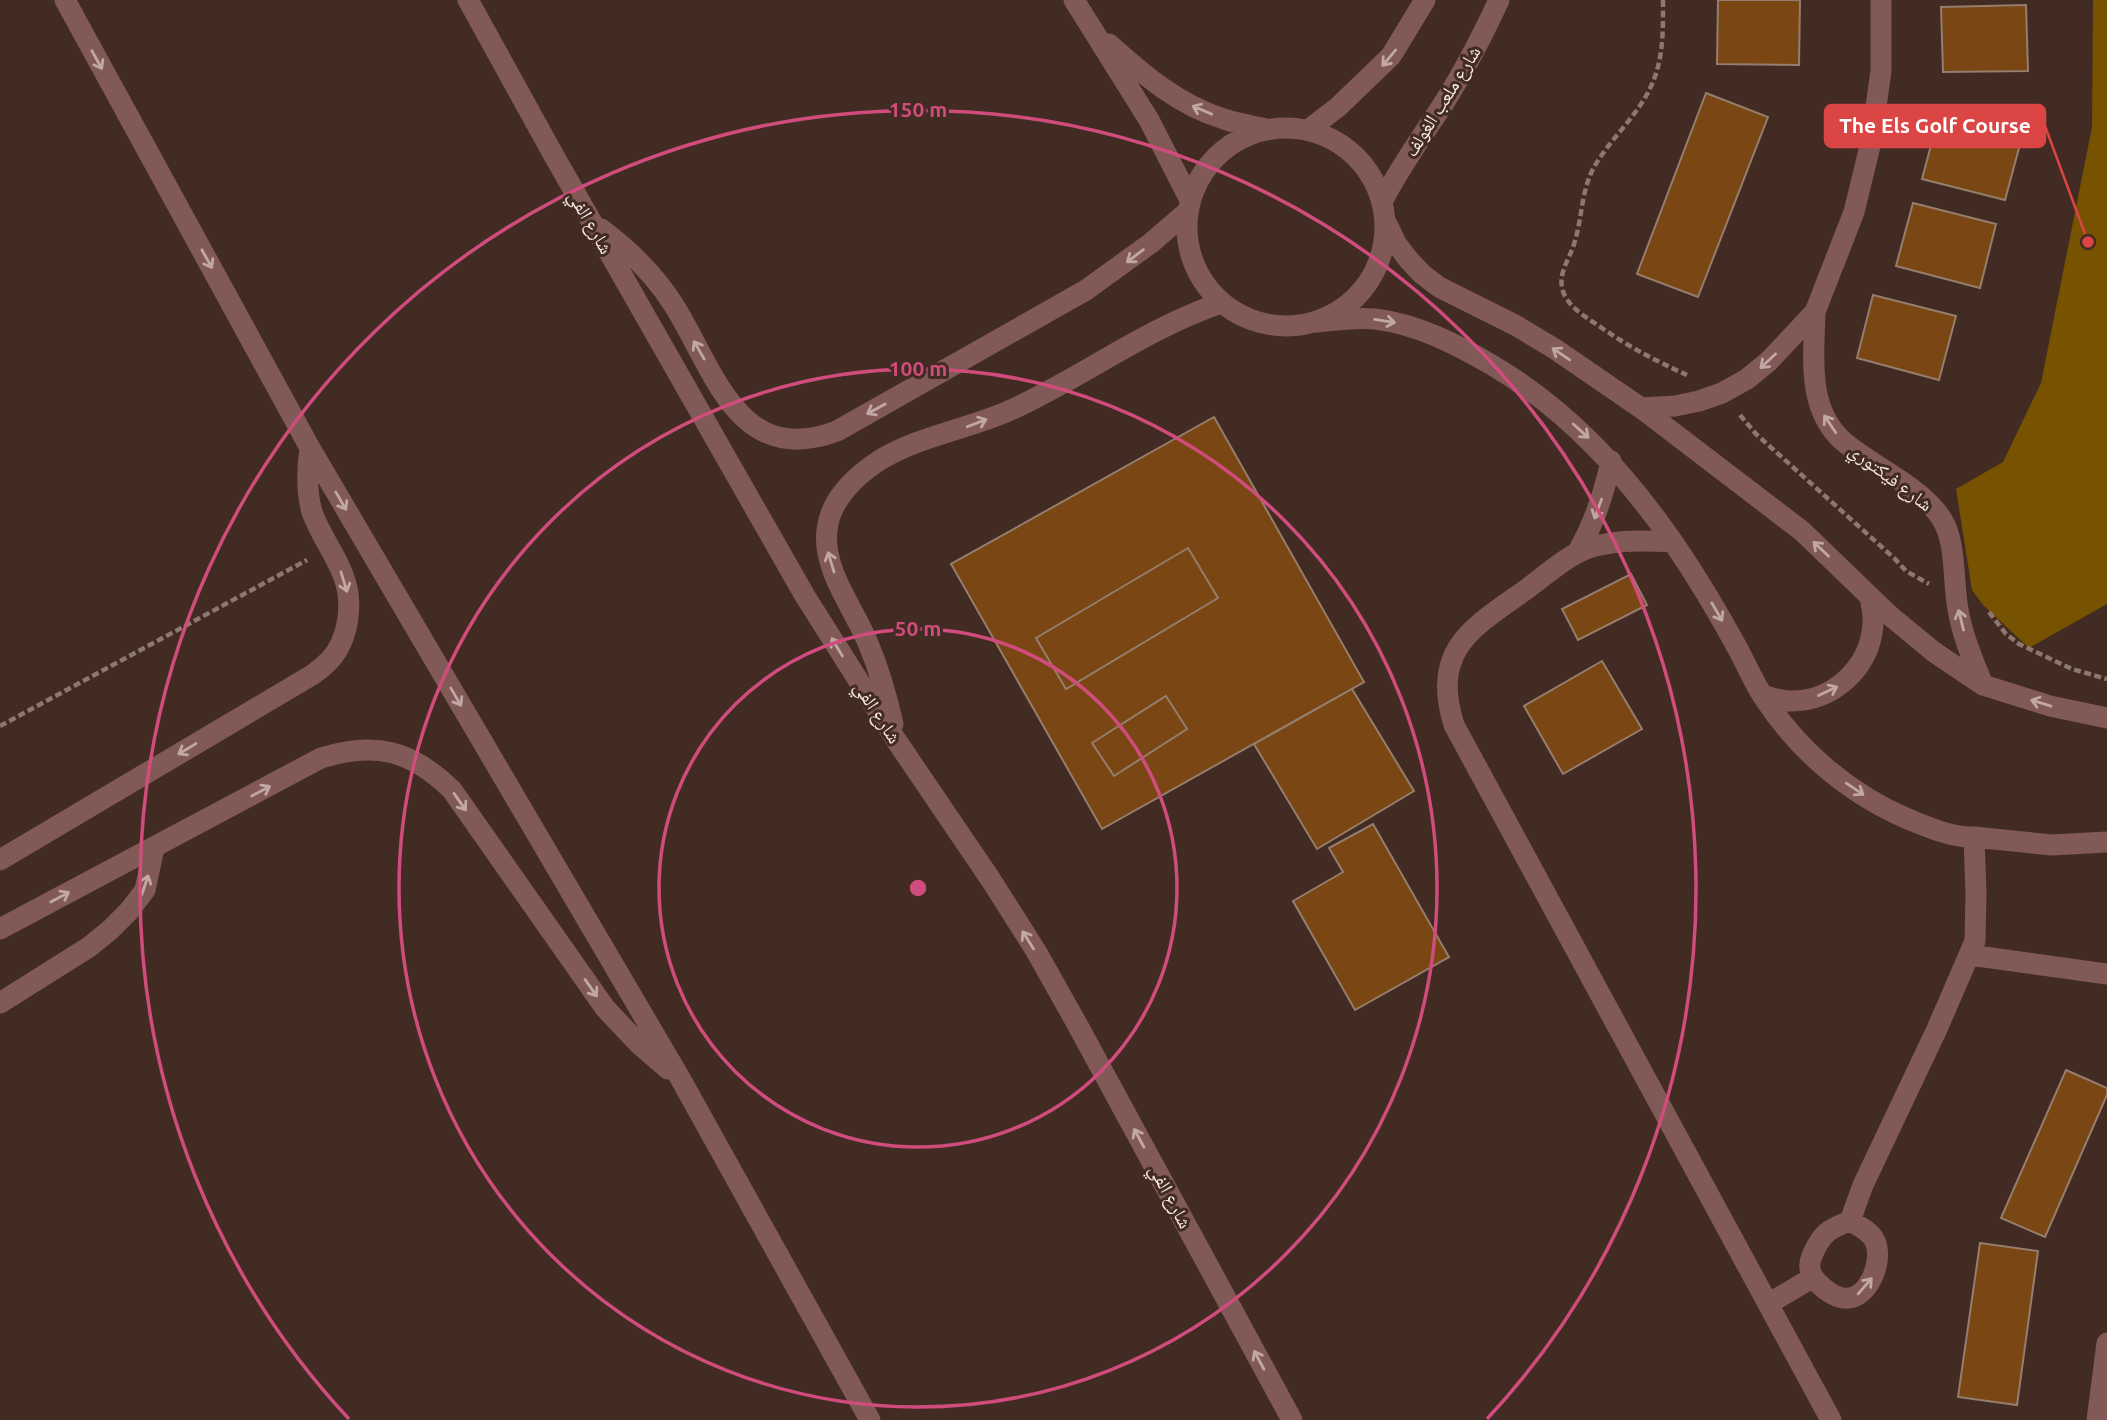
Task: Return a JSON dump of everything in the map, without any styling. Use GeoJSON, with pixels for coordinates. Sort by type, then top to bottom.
{"type":"FeatureCollection","features":[{"type":"Feature","properties":{"kind":"street"},"geometry":{"type":"LineString","coordinates":[[65,0],[310,448],[680,1078],[870,1420]]}},
{"type":"Feature","properties":{"kind":"street","name":"شارع الفي"},"geometry":{"type":"LineString","coordinates":[[468,0],[591,222],[805,596],[896,740],[1036,951],[1292,1420]]}},
{"type":"Feature","properties":{"kind":"street"},"geometry":{"type":"LineString","coordinates":[[1074,0],[1149,120],[1189,206]]}},
{"type":"Feature","properties":{"kind":"street"},"geometry":{"type":"LineString","coordinates":[[1308,130],[1338,107],[1391,56],[1425,0]]}},
{"type":"Feature","properties":{"kind":"street","name":"شارع ملعب الغولف"},"geometry":{"type":"LineString","coordinates":[[1383,200],[1477,47],[1499,0]]}},
{"type":"Feature","properties":{"kind":"street","name":"شارع فيكتوري"},"geometry":{"type":"LineString","coordinates":[[1881,0],[1881,71],[1871,142],[1854,212],[1815,312],[1815,391],[1830,427],[1843,441],[1917,493],[1934,507],[1945,524],[1952,544],[1958,613],[1968,649],[1983,685]]}},
{"type":"Feature","properties":{"kind":"street"},"geometry":{"type":"LineString","coordinates":[[1091,29],[1148,79],[1172,95],[1197,109],[1224,119],[1267,129]]}},
{"type":"Feature","properties":{"kind":"street"},"geometry":{"type":"LineString","coordinates":[[2107,719],[2050,706],[1983,685],[1934,652],[1870,597],[1802,531],[1641,408],[1525,331],[1439,287],[1408,260],[1396,243],[1387,224],[1383,200],[1373,176],[1355,155],[1334,139],[1308,130],[1288,127],[1267,129],[1241,138],[1219,154],[1202,175],[1189,206],[1187,237],[1193,261],[1204,284],[1221,303],[1242,316],[1266,325],[1292,327],[1345,319],[1373,319],[1401,324],[1472,353],[1551,405],[1611,461],[1672,541],[1715,608],[1762,695],[1782,724],[1832,774],[1893,813],[1927,827],[1963,837],[2052,845],[2107,842]]}},
{"type":"Feature","properties":{"kind":"street"},"geometry":{"type":"LineString","coordinates":[[591,222],[631,254],[654,278],[673,305],[726,398],[738,413],[753,426],[771,435],[806,439],[837,431],[1059,307],[1113,272],[1151,243],[1189,206]]}},
{"type":"Feature","properties":{"kind":"street"},"geometry":{"type":"LineString","coordinates":[[1317,322],[1345,308],[1368,285],[1382,256],[1387,224]]}},
{"type":"Feature","properties":{"kind":"street"},"geometry":{"type":"LineString","coordinates":[[896,740],[880,674],[868,641],[829,558],[827,536],[830,514],[846,488],[862,473],[905,447],[1009,411],[1167,324],[1221,303]]}},
{"type":"Feature","properties":{"kind":"street","name":"شارع فيكتوري"},"geometry":{"type":"LineString","coordinates":[[1641,408],[1699,401],[1739,384],[1769,360],[1815,312]]}},
{"type":"Feature","properties":{"kind":"street"},"geometry":{"type":"LineString","coordinates":[[4,856],[312,675],[331,660],[342,640],[348,619],[348,597],[343,575],[318,528],[309,499],[307,468],[310,448]]}},
{"type":"Feature","properties":{"kind":"street"},"geometry":{"type":"LineString","coordinates":[[1577,553],[1599,509],[1611,461]]}},
{"type":"Feature","properties":{"kind":"street"},"geometry":{"type":"LineString","coordinates":[[1672,541],[1624,541],[1577,553],[1480,622],[1464,638],[1452,657],[1446,680],[1447,703],[1454,725],[1831,1420]]}},
{"type":"Feature","properties":{"kind":"street"},"geometry":{"type":"LineString","coordinates":[[1762,695],[1788,701],[1813,698],[1837,688],[1856,670],[1869,648],[1873,622],[1870,597]]}},
{"type":"Feature","properties":{"kind":"street"},"geometry":{"type":"LineString","coordinates":[[0,929],[321,758],[368,748],[391,752],[414,760],[434,773],[452,790],[606,1008],[639,1044],[680,1078]]}},
{"type":"Feature","properties":{"kind":"street"},"geometry":{"type":"LineString","coordinates":[[1850,1221],[1866,1230],[1875,1241],[1879,1257],[1868,1286],[1856,1296],[1843,1298],[1826,1290],[1812,1278],[1809,1262],[1819,1238],[1834,1227],[1850,1221],[1970,954],[1975,941],[1974,837]]}},
{"type":"Feature","properties":{"kind":"street"},"geometry":{"type":"LineString","coordinates":[[0,1003],[89,947],[129,911],[145,890],[154,848]]}},
{"type":"Feature","properties":{"kind":"street"},"geometry":{"type":"LineString","coordinates":[[1970,954],[2107,974]]}},
{"type":"Feature","properties":{"kind":"street"},"geometry":{"type":"LineString","coordinates":[[1768,1304],[1812,1278]]}},
{"type":"Feature","properties":{"kind":"street"},"geometry":{"type":"LineString","coordinates":[[2097,1420],[2107,1343]]}},
{"type":"Feature","properties":{"kind":"path"},"geometry":{"type":"LineString","coordinates":[[0,726],[329,549]]}},
{"type":"Feature","properties":{"kind":"shaded area"},"geometry":{"type":"Polygon","coordinates":[[[2093,0],[2107,0],[2107,604],[2029,648],[1983,605],[1972,590],[1956,489],[2003,462],[2041,383],[2092,127],[2093,0]]]}},
{"type":"Feature","properties":{"kind":"building"},"geometry":{"type":"Polygon","coordinates":[[[1718,0],[1800,0],[1799,65],[1717,64],[1718,0]]]}},
{"type":"Feature","properties":{"kind":"building"},"geometry":{"type":"Polygon","coordinates":[[[2026,5],[2028,71],[1943,72],[1941,7],[2026,5]]]}},
{"type":"Feature","properties":{"kind":"building"},"geometry":{"type":"Polygon","coordinates":[[[1706,93],[1768,117],[1698,297],[1637,274],[1706,93]]]}},
{"type":"Feature","properties":{"kind":"building"},"geometry":{"type":"Polygon","coordinates":[[[1939,115],[2022,137],[2005,200],[1922,179],[1939,115]]]}},
{"type":"Feature","properties":{"kind":"building"},"geometry":{"type":"Polygon","coordinates":[[[1913,203],[1996,224],[1980,288],[1896,266],[1913,203]]]}},
{"type":"Feature","properties":{"kind":"building"},"geometry":{"type":"Polygon","coordinates":[[[1873,295],[1956,316],[1939,380],[1857,358],[1873,295]]]}},
{"type":"Feature","properties":{"kind":"building"},"geometry":{"type":"Polygon","coordinates":[[[1214,417],[1364,682],[1102,829],[951,564],[1214,417]]]}},
{"type":"Feature","properties":{"kind":"building"},"geometry":{"type":"Polygon","coordinates":[[[1188,548],[1218,598],[1066,689],[1036,638],[1188,548]]]}},
{"type":"Feature","properties":{"kind":"building"},"geometry":{"type":"Polygon","coordinates":[[[1631,574],[1647,605],[1578,640],[1562,609],[1631,574]]]}},
{"type":"Feature","properties":{"kind":"building"},"geometry":{"type":"Polygon","coordinates":[[[1602,661],[1642,729],[1563,774],[1524,706],[1602,661]]]}},
{"type":"Feature","properties":{"kind":"building"},"geometry":{"type":"Polygon","coordinates":[[[1352,689],[1414,791],[1317,849],[1254,744],[1352,689]]]}},
{"type":"Feature","properties":{"kind":"building"},"geometry":{"type":"Polygon","coordinates":[[[1166,696],[1187,729],[1114,776],[1092,743],[1166,696]]]}},
{"type":"Feature","properties":{"kind":"building"},"geometry":{"type":"Polygon","coordinates":[[[1373,824],[1449,957],[1355,1010],[1293,901],[1343,872],[1329,848],[1373,824]]]}},
{"type":"Feature","properties":{"kind":"building"},"geometry":{"type":"Polygon","coordinates":[[[2066,1070],[2107,1088],[2107,1095],[2045,1237],[2001,1218],[2066,1070]]]}},
{"type":"Feature","properties":{"kind":"building"},"geometry":{"type":"Polygon","coordinates":[[[1980,1243],[2038,1251],[2017,1405],[1958,1397],[1980,1243]]]}},
{"type":"Feature","properties":{"kind":"place","name":"The Els Golf Course"},"geometry":{"type":"Point","coordinates":[2088,242]}}]}
